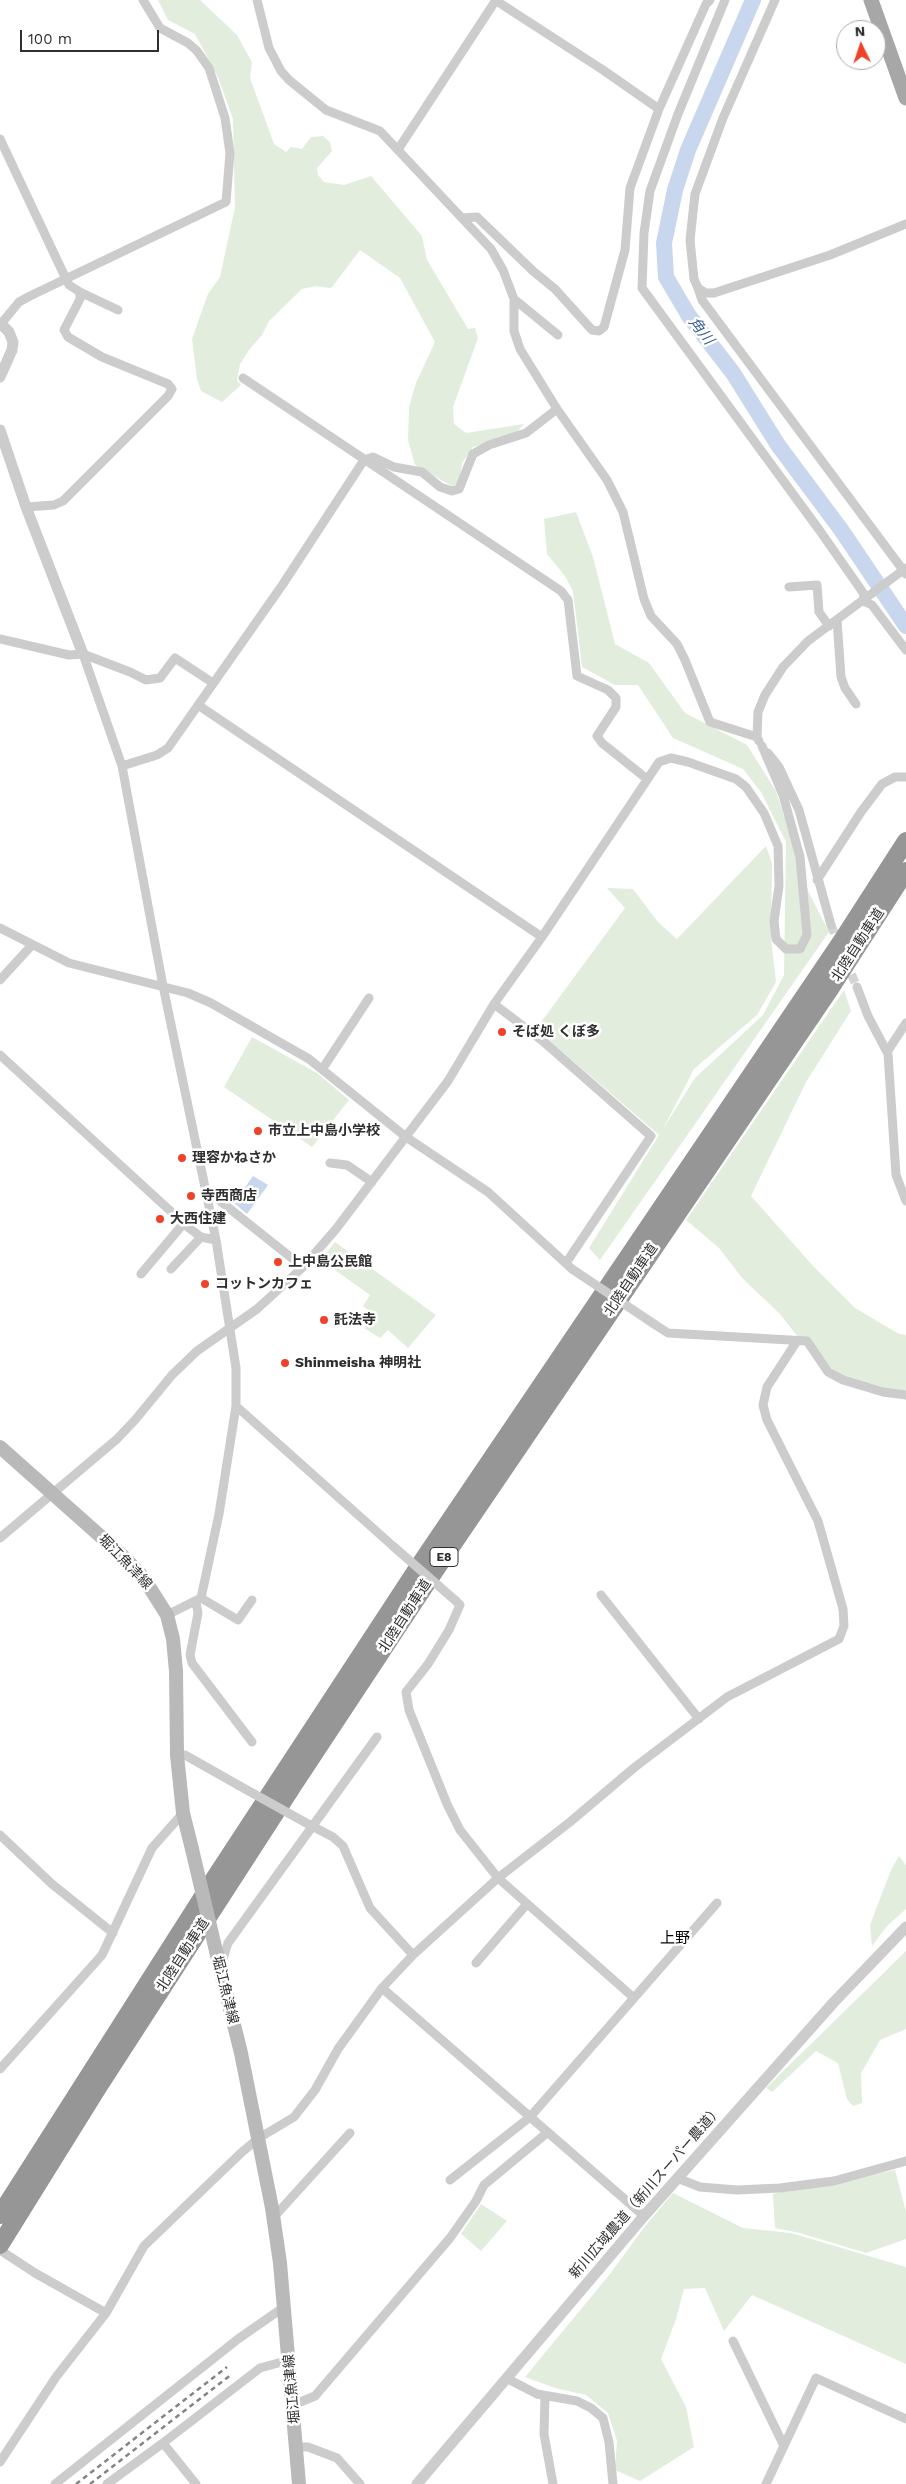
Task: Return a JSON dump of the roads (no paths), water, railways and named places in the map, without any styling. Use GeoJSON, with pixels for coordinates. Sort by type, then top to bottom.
{"type":"FeatureCollection","features":[{"type":"Feature","properties":{"kind":"highway","name":"北陸自動車道"},"geometry":{"type":"LineString","coordinates":[[0,2245],[97,2089],[442,1560],[828,992],[898,874],[906,841]]}},
{"type":"Feature","properties":{"kind":"highway","name":"北陸自動車道"},"geometry":{"type":"LineString","coordinates":[[0,2215],[214,1879],[412,1576],[898,874]]}},
{"type":"Feature","properties":{"kind":"main road"},"geometry":{"type":"LineString","coordinates":[[871,0],[906,98]]}},
{"type":"Feature","properties":{"kind":"main road","name":"堀江魚津線"},"geometry":{"type":"LineString","coordinates":[[0,1447],[125,1558],[143,1577],[167,1615],[176,1671],[177,1755],[183,1812],[259,2138],[274,2218],[289,2360],[299,2484]]}},
{"type":"Feature","properties":{"kind":"street"},"geometry":{"type":"LineString","coordinates":[[0,377],[12,350],[9,332],[1,324],[19,302],[226,202],[230,153],[225,118],[209,68],[197,51],[188,43],[160,28],[143,0]]}},
{"type":"Feature","properties":{"kind":"street"},"geometry":{"type":"LineString","coordinates":[[257,0],[269,48],[281,71],[289,80],[326,110],[380,131],[492,249],[503,270],[514,300],[514,330],[520,349],[557,409],[607,480],[623,512],[644,599],[651,616],[677,644],[686,660],[710,722],[756,737],[779,767],[799,810],[831,925]]}},
{"type":"Feature","properties":{"kind":"street"},"geometry":{"type":"LineString","coordinates":[[398,148],[496,0],[659,109]]}},
{"type":"Feature","properties":{"kind":"street"},"geometry":{"type":"LineString","coordinates":[[462,218],[477,217],[533,271],[555,289],[592,330],[599,331],[604,327],[625,250],[630,188],[659,109],[706,4],[710,0]]}},
{"type":"Feature","properties":{"kind":"street"},"geometry":{"type":"LineString","coordinates":[[725,0],[678,114],[650,190],[644,233],[642,288],[820,531],[864,594],[864,600]]}},
{"type":"Feature","properties":{"kind":"street"},"geometry":{"type":"LineString","coordinates":[[756,737],[758,712],[765,695],[783,667],[808,641],[904,571],[702,300],[694,279],[690,240],[695,194],[723,118],[775,0]]}},
{"type":"Feature","properties":{"kind":"street"},"geometry":{"type":"LineString","coordinates":[[0,139],[69,285],[118,310]]}},
{"type":"Feature","properties":{"kind":"street"},"geometry":{"type":"LineString","coordinates":[[698,288],[706,293],[714,293],[830,255],[906,224]]}},
{"type":"Feature","properties":{"kind":"street"},"geometry":{"type":"LineString","coordinates":[[26,507],[54,505],[63,501],[168,396],[172,389],[168,384],[102,357],[68,337],[64,330],[80,299],[80,292]]}},
{"type":"Feature","properties":{"kind":"street"},"geometry":{"type":"LineString","coordinates":[[514,300],[558,335]]}},
{"type":"Feature","properties":{"kind":"street"},"geometry":{"type":"LineString","coordinates":[[243,378],[561,590],[568,600],[577,676],[608,690],[616,698],[616,707],[597,736],[602,743],[647,779]]}},
{"type":"Feature","properties":{"kind":"street"},"geometry":{"type":"LineString","coordinates":[[122,766],[157,755],[168,748],[364,460],[368,457],[373,457],[394,467],[422,472],[440,487],[452,491],[459,489],[473,454],[489,445],[526,434],[557,409]]}},
{"type":"Feature","properties":{"kind":"street"},"geometry":{"type":"LineString","coordinates":[[0,430],[26,507],[83,654],[122,766],[163,986],[216,1240],[236,1368],[236,1406],[218,1514],[199,1600],[190,1655],[192,1663],[252,1742]]}},
{"type":"Feature","properties":{"kind":"street"},"geometry":{"type":"LineString","coordinates":[[789,587],[817,585],[819,612],[833,623],[841,677],[845,688],[856,704]]}},
{"type":"Feature","properties":{"kind":"street"},"geometry":{"type":"LineString","coordinates":[[864,600],[872,605],[906,650]]}},
{"type":"Feature","properties":{"kind":"street"},"geometry":{"type":"LineString","coordinates":[[0,639],[69,655],[83,654],[146,680],[160,678],[175,658],[213,683]]}},
{"type":"Feature","properties":{"kind":"street"},"geometry":{"type":"LineString","coordinates":[[198,705],[542,937]]}},
{"type":"Feature","properties":{"kind":"street"},"geometry":{"type":"LineString","coordinates":[[0,1538],[117,1439],[136,1420],[172,1374],[197,1351],[257,1309],[303,1267],[336,1229],[448,1081],[494,1004],[542,937],[659,762],[671,758],[736,779],[746,787],[764,813],[778,846],[779,886],[774,921],[776,939],[786,949],[800,949],[807,935],[800,858],[783,795],[762,746]]}},
{"type":"Feature","properties":{"kind":"street"},"geometry":{"type":"LineString","coordinates":[[817,880],[861,812],[882,784],[895,777],[906,777]]}},
{"type":"Feature","properties":{"kind":"street"},"geometry":{"type":"LineString","coordinates":[[0,928],[31,946],[69,964],[163,986],[211,1003],[323,1068],[406,1137],[488,1192],[569,1266],[668,1333],[807,1342],[828,1372],[843,1380],[883,1392],[906,1395]]}},
{"type":"Feature","properties":{"kind":"street"},"geometry":{"type":"LineString","coordinates":[[0,980],[31,946]]}},
{"type":"Feature","properties":{"kind":"street"},"geometry":{"type":"LineString","coordinates":[[857,987],[868,1016],[887,1052],[896,1175],[906,1201]]}},
{"type":"Feature","properties":{"kind":"street"},"geometry":{"type":"LineString","coordinates":[[323,1068],[369,998]]}},
{"type":"Feature","properties":{"kind":"street"},"geometry":{"type":"LineString","coordinates":[[494,1004],[544,1042],[651,1136],[569,1266]]}},
{"type":"Feature","properties":{"kind":"street"},"geometry":{"type":"LineString","coordinates":[[887,1052],[906,1023]]}},
{"type":"Feature","properties":{"kind":"street"},"geometry":{"type":"LineString","coordinates":[[0,1055],[184,1223],[201,1237],[216,1240]]}},
{"type":"Feature","properties":{"kind":"street"},"geometry":{"type":"LineString","coordinates":[[330,1163],[347,1165],[372,1182]]}},
{"type":"Feature","properties":{"kind":"street"},"geometry":{"type":"LineString","coordinates":[[205,1189],[303,1267]]}},
{"type":"Feature","properties":{"kind":"street"},"geometry":{"type":"LineString","coordinates":[[141,1274],[184,1223]]}},
{"type":"Feature","properties":{"kind":"street"},"geometry":{"type":"LineString","coordinates":[[171,1269],[201,1237]]}},
{"type":"Feature","properties":{"kind":"street"},"geometry":{"type":"LineString","coordinates":[[0,2462],[56,2377],[106,2313],[144,2246],[165,2224],[259,2138],[294,2117],[315,2090],[338,2049],[382,1988],[413,1955],[498,1878],[727,1697],[839,1638],[844,1626],[843,1609],[818,1521],[767,1420],[764,1405],[767,1387],[797,1341]]}},
{"type":"Feature","properties":{"kind":"street"},"geometry":{"type":"LineString","coordinates":[[236,1406],[460,1605],[449,1630],[428,1664],[406,1692],[409,1710],[420,1739],[460,1830],[498,1878],[526,1905],[634,1998]]}},
{"type":"Feature","properties":{"kind":"street"},"geometry":{"type":"LineString","coordinates":[[601,1595],[699,1719]]}},
{"type":"Feature","properties":{"kind":"street"},"geometry":{"type":"LineString","coordinates":[[199,1600],[238,1620],[252,1600]]}},
{"type":"Feature","properties":{"kind":"street"},"geometry":{"type":"LineString","coordinates":[[167,1615],[199,1600]]}},
{"type":"Feature","properties":{"kind":"street"},"geometry":{"type":"LineString","coordinates":[[220,1968],[228,1943],[310,1825],[377,1737]]}},
{"type":"Feature","properties":{"kind":"street"},"geometry":{"type":"LineString","coordinates":[[177,1755],[185,1755],[334,1837],[343,1846],[370,1908],[413,1955]]}},
{"type":"Feature","properties":{"kind":"street"},"geometry":{"type":"LineString","coordinates":[[0,2069],[102,1955],[152,1848],[183,1812]]}},
{"type":"Feature","properties":{"kind":"street"},"geometry":{"type":"LineString","coordinates":[[0,1835],[52,1884],[113,1933]]}},
{"type":"Feature","properties":{"kind":"street"},"geometry":{"type":"LineString","coordinates":[[450,2180],[530,2117],[717,1903]]}},
{"type":"Feature","properties":{"kind":"street"},"geometry":{"type":"LineString","coordinates":[[476,1963],[526,1905]]}},
{"type":"Feature","properties":{"kind":"street","name":"新川広域農道（新川スーパー農道）"},"geometry":{"type":"LineString","coordinates":[[417,2484],[677,2178],[834,2002],[906,1927]]}},
{"type":"Feature","properties":{"kind":"street"},"geometry":{"type":"LineString","coordinates":[[382,1988],[644,2216]]}},
{"type":"Feature","properties":{"kind":"street"},"geometry":{"type":"LineString","coordinates":[[293,2405],[314,2396],[450,2238],[476,2201],[484,2185],[548,2132]]}},
{"type":"Feature","properties":{"kind":"street"},"geometry":{"type":"LineString","coordinates":[[274,2218],[350,2133]]}},
{"type":"Feature","properties":{"kind":"street"},"geometry":{"type":"LineString","coordinates":[[677,2178],[700,2187],[737,2190],[780,2188],[834,2181],[906,2161]]}},
{"type":"Feature","properties":{"kind":"street"},"geometry":{"type":"LineString","coordinates":[[0,2250],[35,2273],[106,2313]]}},
{"type":"Feature","properties":{"kind":"street"},"geometry":{"type":"LineString","coordinates":[[55,2484],[238,2339],[284,2307]]}},
{"type":"Feature","properties":{"kind":"street"},"geometry":{"type":"LineString","coordinates":[[733,2341],[784,2446]]}},
{"type":"Feature","properties":{"kind":"street"},"geometry":{"type":"LineString","coordinates":[[107,2484],[260,2368],[289,2360]]}},
{"type":"Feature","properties":{"kind":"street"},"geometry":{"type":"LineString","coordinates":[[506,2378],[545,2396],[578,2401],[592,2408],[603,2418],[609,2442],[612,2484]]}},
{"type":"Feature","properties":{"kind":"street"},"geometry":{"type":"LineString","coordinates":[[766,2484],[816,2378],[906,2419]]}},
{"type":"Feature","properties":{"kind":"street"},"geometry":{"type":"LineString","coordinates":[[545,2396],[544,2434],[552,2484]]}},
{"type":"Feature","properties":{"kind":"street"},"geometry":{"type":"LineString","coordinates":[[163,2443],[196,2484]]}},
{"type":"Feature","properties":{"kind":"street"},"geometry":{"type":"LineString","coordinates":[[296,2447],[308,2446],[337,2458],[360,2484]]}},
{"type":"Feature","properties":{"kind":"water"},"geometry":{"type":"Polygon","coordinates":[[[253,1176],[268,1185],[247,1214],[234,1203],[253,1176]]]}},
{"type":"Feature","properties":{"kind":"waterway","name":"角川"},"geometry":{"type":"LineString","coordinates":[[753,0],[688,150],[675,190],[664,243],[666,277],[689,316],[733,373],[778,445],[842,531],[906,626]]}},
{"type":"Feature","properties":{"kind":"tunnel"},"geometry":{"type":"LineString","coordinates":[[831,925],[839,945]]}},
{"type":"Feature","properties":{"kind":"tunnel"},"geometry":{"type":"LineString","coordinates":[[846,962],[857,987]]}},
{"type":"Feature","properties":{"kind":"railway"},"geometry":{"type":"LineString","coordinates":[[76,2484],[227,2367]]}},
{"type":"Feature","properties":{"kind":"railway"},"geometry":{"type":"LineString","coordinates":[[90,2484],[232,2374]]}},
{"type":"Feature","properties":{"kind":"place","name":"そば処 くぼ多"},"geometry":{"type":"Point","coordinates":[502,1032]}},
{"type":"Feature","properties":{"kind":"place","name":"市立上中島小学校"},"geometry":{"type":"Point","coordinates":[258,1131]}},
{"type":"Feature","properties":{"kind":"place","name":"理容かねさか"},"geometry":{"type":"Point","coordinates":[182,1158]}},
{"type":"Feature","properties":{"kind":"place","name":"寺西商店"},"geometry":{"type":"Point","coordinates":[191,1196]}},
{"type":"Feature","properties":{"kind":"place","name":"大西住建"},"geometry":{"type":"Point","coordinates":[160,1219]}},
{"type":"Feature","properties":{"kind":"place","name":"上中島公民館"},"geometry":{"type":"Point","coordinates":[278,1262]}},
{"type":"Feature","properties":{"kind":"place","name":"コットンカフェ"},"geometry":{"type":"Point","coordinates":[205,1284]}},
{"type":"Feature","properties":{"kind":"place","name":"託法寺"},"geometry":{"type":"Point","coordinates":[324,1320]}},
{"type":"Feature","properties":{"kind":"place","name":"Shinmeisha 神明社"},"geometry":{"type":"Point","coordinates":[285,1363]}},
{"type":"Feature","properties":{"kind":"district","name":"上野"},"geometry":{"type":"Point","coordinates":[675,1939]}}]}
